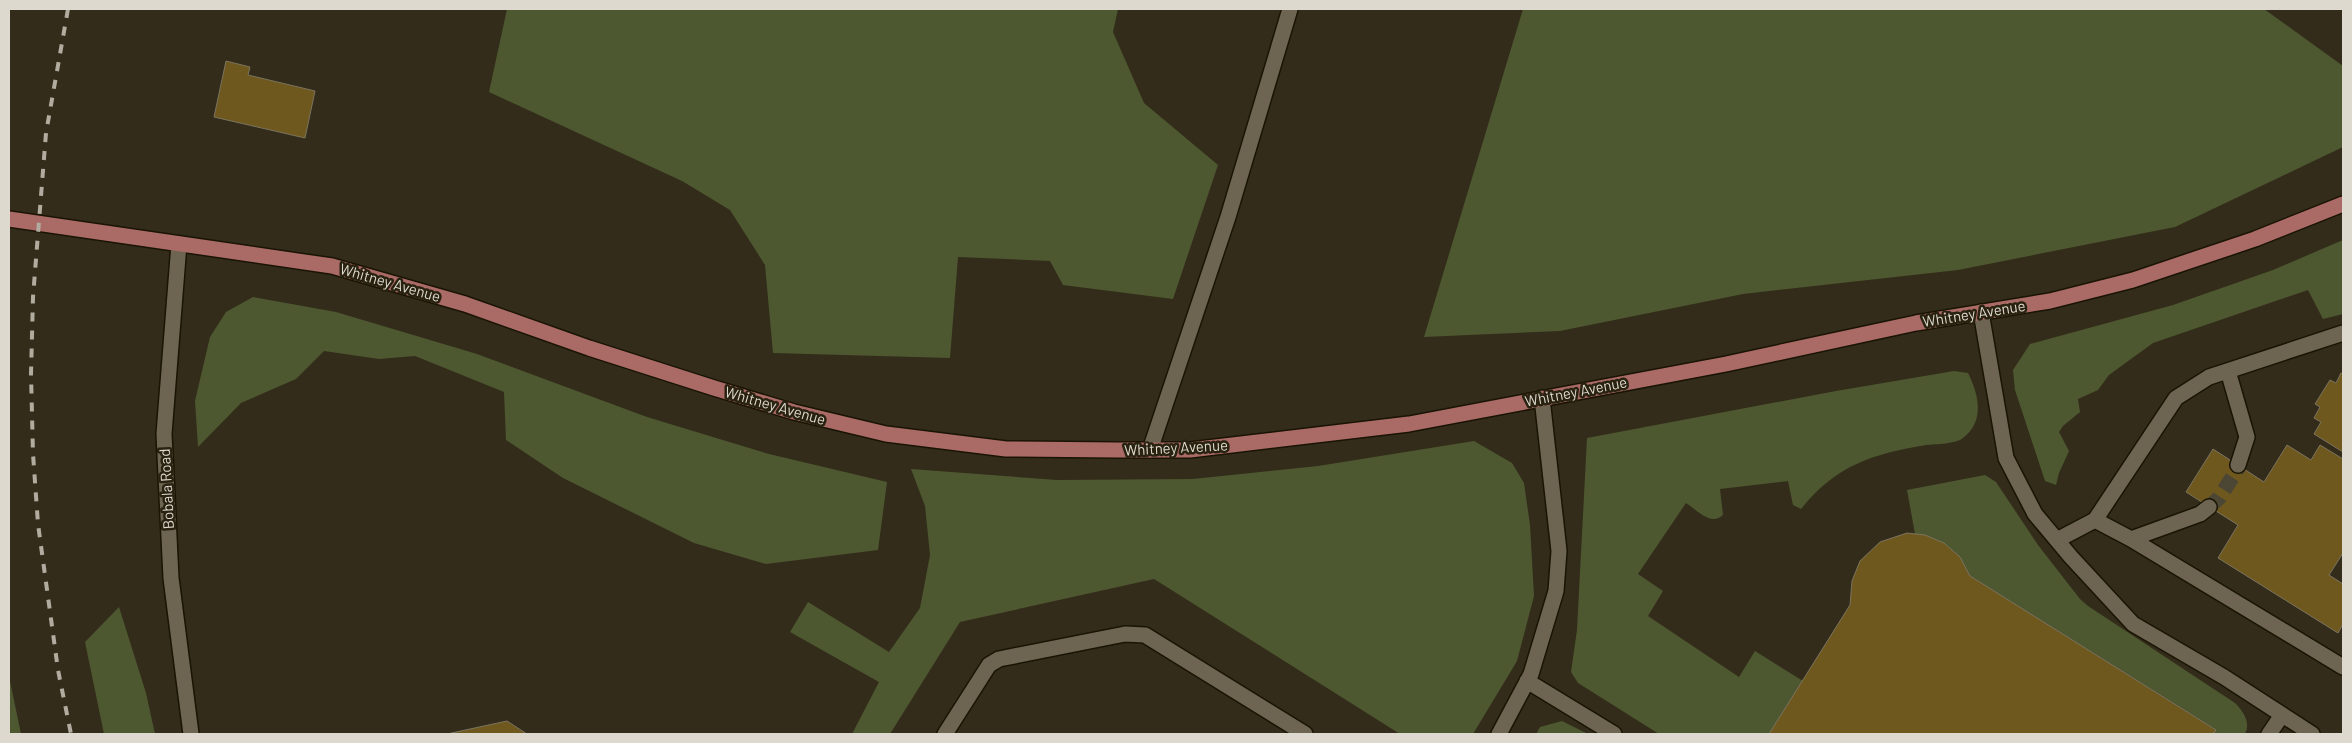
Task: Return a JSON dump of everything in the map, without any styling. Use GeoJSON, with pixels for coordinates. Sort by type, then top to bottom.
{"type":"FeatureCollection","features":[{"type":"Feature","properties":{"kind":"main road","name":"Whitney Avenue"},"geometry":{"type":"LineString","coordinates":[[9,219],[332,266],[465,304],[589,348],[714,388],[794,412],[886,434],[1006,449],[1190,450],[1408,424],[1726,364],[1916,323],[2050,301],[2133,280],[2255,238],[2343,204]]}},
{"type":"Feature","properties":{"kind":"street"},"geometry":{"type":"LineString","coordinates":[[1150,450],[1228,217],[1290,9]]}},
{"type":"Feature","properties":{"kind":"street","name":"Bobala Road"},"geometry":{"type":"LineString","coordinates":[[179,244],[164,434],[171,578],[192,734]]}},
{"type":"Feature","properties":{"kind":"street"},"geometry":{"type":"LineString","coordinates":[[1981,312],[2006,458],[2035,514],[2133,624],[2224,677],[2312,734]]}},
{"type":"Feature","properties":{"kind":"street"},"geometry":{"type":"LineString","coordinates":[[2057,540],[2095,520],[2176,398],[2209,377],[2343,333]]}},
{"type":"Feature","properties":{"kind":"street"},"geometry":{"type":"LineString","coordinates":[[2228,371],[2247,437],[2238,465]]}},
{"type":"Feature","properties":{"kind":"street"},"geometry":{"type":"LineString","coordinates":[[1499,734],[1531,674],[1556,591],[1559,551],[1542,398]]}},
{"type":"Feature","properties":{"kind":"street"},"geometry":{"type":"LineString","coordinates":[[2131,539],[2200,514],[2209,507]]}},
{"type":"Feature","properties":{"kind":"street"},"geometry":{"type":"LineString","coordinates":[[2095,520],[2131,539],[2343,668]]}},
{"type":"Feature","properties":{"kind":"street"},"geometry":{"type":"LineString","coordinates":[[945,734],[989,665],[998,659],[1125,634],[1145,635],[1305,734]]}},
{"type":"Feature","properties":{"kind":"street"},"geometry":{"type":"LineString","coordinates":[[1527,681],[1614,734]]}},
{"type":"Feature","properties":{"kind":"street"},"geometry":{"type":"LineString","coordinates":[[2269,734],[2282,715]]}},
{"type":"Feature","properties":{"kind":"green space"},"geometry":{"type":"Polygon","coordinates":[[[507,9],[1118,9],[1113,32],[1144,103],[1218,165],[1173,299],[1063,285],[1050,261],[958,257],[950,358],[773,353],[765,265],[730,210],[682,181],[489,92],[507,9]]]}},
{"type":"Feature","properties":{"kind":"green space"},"geometry":{"type":"Polygon","coordinates":[[[1523,9],[2264,9],[2343,66],[2343,147],[2175,227],[1958,270],[1743,294],[1560,331],[1424,337],[1523,9]]]}},
{"type":"Feature","properties":{"kind":"green space"},"geometry":{"type":"Polygon","coordinates":[[[2343,240],[2343,314],[2323,319],[2308,290],[2153,343],[2109,375],[2098,390],[2078,399],[2080,412],[2063,426],[2059,432],[2069,451],[2056,485],[2045,481],[2015,390],[2013,370],[2030,344],[2173,305],[2273,270],[2343,240]]]}},
{"type":"Feature","properties":{"kind":"green space"},"geometry":{"type":"Polygon","coordinates":[[[253,297],[336,312],[477,354],[647,417],[769,454],[887,482],[878,550],[766,564],[694,543],[563,478],[506,440],[504,392],[415,356],[379,359],[324,351],[296,379],[241,403],[198,447],[195,401],[210,337],[226,312],[253,297]]]}},
{"type":"Feature","properties":{"kind":"green space"},"geometry":{"type":"Polygon","coordinates":[[[1954,371],[1968,373],[1975,390],[1978,407],[1975,424],[1960,440],[1889,453],[1857,464],[1828,482],[1801,509],[1793,505],[1788,481],[1720,489],[1723,515],[1714,519],[1704,516],[1686,503],[1638,574],[1663,591],[1648,616],[1739,677],[1755,651],[1803,681],[1769,734],[1659,734],[1578,683],[1571,672],[1577,630],[1587,438],[1836,391],[1954,371]]]}},
{"type":"Feature","properties":{"kind":"green space"},"geometry":{"type":"Polygon","coordinates":[[[1474,441],[1512,463],[1524,483],[1530,525],[1534,596],[1517,661],[1473,734],[1400,734],[1154,579],[960,622],[890,734],[852,734],[879,682],[790,632],[808,602],[889,652],[920,608],[930,555],[925,506],[911,469],[1057,480],[1193,479],[1318,466],[1474,441]]]}},
{"type":"Feature","properties":{"kind":"green space"},"geometry":{"type":"Polygon","coordinates":[[[1985,475],[1996,482],[2038,545],[2080,599],[2235,703],[2247,721],[2245,734],[2213,734],[2215,729],[1970,576],[1961,560],[1942,542],[1934,538],[1915,534],[1907,490],[1985,475]]]}},
{"type":"Feature","properties":{"kind":"green space"},"geometry":{"type":"Polygon","coordinates":[[[119,607],[146,693],[155,734],[104,734],[85,642],[119,607]]]}},
{"type":"Feature","properties":{"kind":"green space"},"geometry":{"type":"Polygon","coordinates":[[[9,676],[21,734],[9,734],[9,676]]]}},
{"type":"Feature","properties":{"kind":"green space"},"geometry":{"type":"Polygon","coordinates":[[[1562,721],[1588,734],[1536,734],[1540,727],[1562,721]]]}},
{"type":"Feature","properties":{"kind":"building"},"geometry":{"type":"Polygon","coordinates":[[[226,61],[250,67],[248,75],[315,91],[305,138],[214,117],[226,61]]]}},
{"type":"Feature","properties":{"kind":"building"},"geometry":{"type":"Polygon","coordinates":[[[2341,373],[2343,374],[2343,452],[2314,434],[2321,422],[2314,418],[2320,407],[2315,404],[2330,380],[2336,383],[2341,373]]]}},
{"type":"Feature","properties":{"kind":"building"},"geometry":{"type":"Polygon","coordinates":[[[2287,445],[2311,460],[2320,445],[2343,459],[2343,553],[2329,575],[2343,584],[2343,624],[2338,633],[2218,558],[2238,525],[2186,492],[2213,449],[2264,482],[2287,445]]]}},
{"type":"Feature","properties":{"kind":"building"},"geometry":{"type":"Polygon","coordinates":[[[1907,533],[1925,535],[1944,543],[1960,557],[1970,576],[2216,730],[2213,734],[1769,734],[1850,605],[1852,581],[1860,561],[1880,542],[1907,533]]]}},
{"type":"Feature","properties":{"kind":"building"},"geometry":{"type":"Polygon","coordinates":[[[507,721],[527,734],[447,734],[507,721]]]}},
{"type":"Feature","properties":{"kind":"tunnel"},"geometry":{"type":"LineString","coordinates":[[2209,507],[2219,498],[2237,470],[2238,465]]}},
{"type":"Feature","properties":{"kind":"railway"},"geometry":{"type":"LineString","coordinates":[[68,9],[46,133],[33,297],[31,374],[33,454],[38,524],[58,670],[71,734]]}}]}
